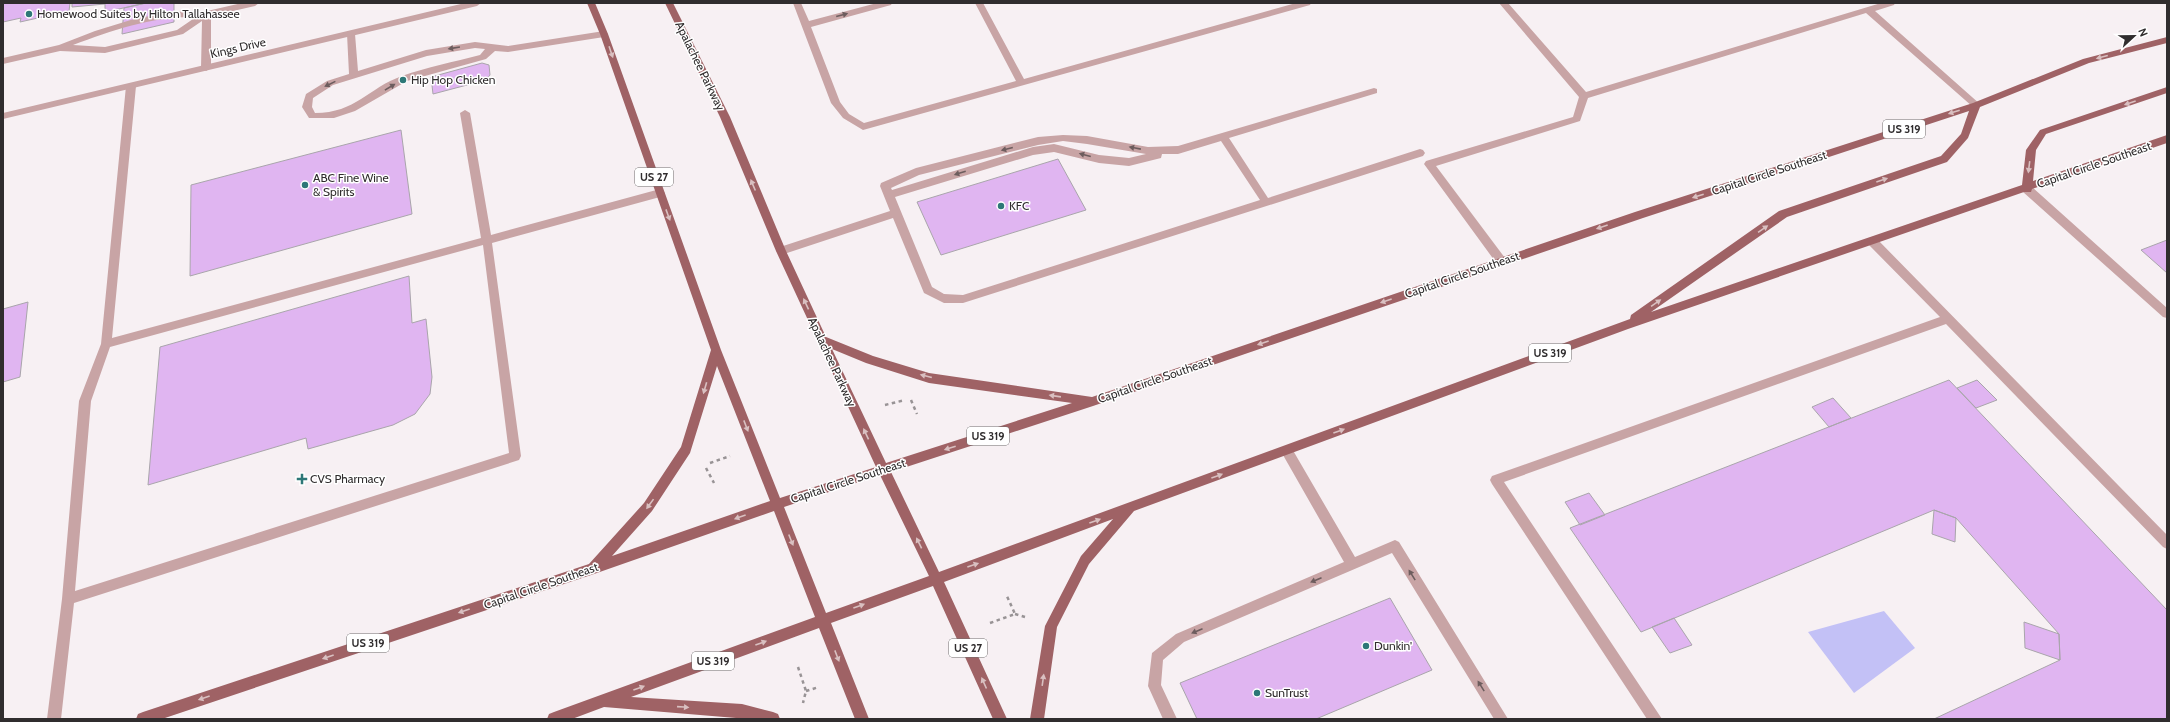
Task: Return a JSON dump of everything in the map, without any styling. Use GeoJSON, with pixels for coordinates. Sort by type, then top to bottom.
{"type":"FeatureCollection","features":[{"type":"Feature","properties":{"kind":"main road","name":"US 27"},"geometry":{"type":"LineString","coordinates":[[592,3],[716,350],[862,719]]}},
{"type":"Feature","properties":{"kind":"main road","name":"Apalachee Parkway"},"geometry":{"type":"LineString","coordinates":[[669,3],[725,117],[781,251],[882,470],[936,578],[1000,719]]}},
{"type":"Feature","properties":{"kind":"main road","name":"Capital Circle Southeast"},"geometry":{"type":"LineString","coordinates":[[143,719],[594,568],[777,504],[1093,401],[1501,261],[1976,105],[2086,61],[2167,40]]}},
{"type":"Feature","properties":{"kind":"main road"},"geometry":{"type":"LineString","coordinates":[[2026,189],[2031,150],[2043,132],[2167,90]]}},
{"type":"Feature","properties":{"kind":"main road"},"geometry":{"type":"LineString","coordinates":[[1624,326],[1783,214],[1944,159],[1965,136],[1976,105]]}},
{"type":"Feature","properties":{"kind":"main road","name":"Capital Circle Southeast"},"geometry":{"type":"LineString","coordinates":[[554,719],[1624,326],[1873,242],[2167,139]]}},
{"type":"Feature","properties":{"kind":"main road"},"geometry":{"type":"LineString","coordinates":[[822,340],[870,360],[929,378],[1093,401]]}},
{"type":"Feature","properties":{"kind":"main road"},"geometry":{"type":"LineString","coordinates":[[594,568],[648,507],[686,449],[716,350]]}},
{"type":"Feature","properties":{"kind":"main road"},"geometry":{"type":"LineString","coordinates":[[1037,719],[1051,626],[1085,560],[1129,509]]}},
{"type":"Feature","properties":{"kind":"main road"},"geometry":{"type":"LineString","coordinates":[[602,701],[742,711],[773,719]]}},
{"type":"Feature","properties":{"kind":"street"},"geometry":{"type":"LineString","coordinates":[[3,61],[60,48],[108,29],[181,12],[207,14],[254,3]]}},
{"type":"Feature","properties":{"kind":"street","name":"Kings Drive"},"geometry":{"type":"LineString","coordinates":[[3,116],[477,3]]}},
{"type":"Feature","properties":{"kind":"street"},"geometry":{"type":"LineString","coordinates":[[797,3],[804,25],[836,103],[846,116],[863,127],[1307,3]]}},
{"type":"Feature","properties":{"kind":"street"},"geometry":{"type":"LineString","coordinates":[[804,25],[888,3]]}},
{"type":"Feature","properties":{"kind":"street"},"geometry":{"type":"LineString","coordinates":[[978,3],[1022,83]]}},
{"type":"Feature","properties":{"kind":"street"},"geometry":{"type":"LineString","coordinates":[[1503,3],[1584,96]]}},
{"type":"Feature","properties":{"kind":"street"},"geometry":{"type":"LineString","coordinates":[[1584,96],[1891,3]]}},
{"type":"Feature","properties":{"kind":"street"},"geometry":{"type":"LineString","coordinates":[[1868,10],[1976,105]]}},
{"type":"Feature","properties":{"kind":"street"},"geometry":{"type":"LineString","coordinates":[[60,48],[105,50],[180,32],[207,14]]}},
{"type":"Feature","properties":{"kind":"street"},"geometry":{"type":"LineString","coordinates":[[206,68],[207,14]]}},
{"type":"Feature","properties":{"kind":"street"},"geometry":{"type":"LineString","coordinates":[[351,34],[354,75]]}},
{"type":"Feature","properties":{"kind":"street"},"geometry":{"type":"LineString","coordinates":[[493,47],[483,56],[404,78],[352,109],[331,116],[312,116],[307,107],[309,96],[330,83],[426,53],[475,45],[493,47],[508,49],[604,34]]}},
{"type":"Feature","properties":{"kind":"street"},"geometry":{"type":"LineString","coordinates":[[54,719],[68,599],[85,401],[106,344],[131,86]]}},
{"type":"Feature","properties":{"kind":"street"},"geometry":{"type":"LineString","coordinates":[[889,195],[1033,151],[1054,148],[1099,159],[1129,162],[1183,148],[1374,91]]}},
{"type":"Feature","properties":{"kind":"street"},"geometry":{"type":"LineString","coordinates":[[1501,261],[1429,164],[1577,119],[1584,96]]}},
{"type":"Feature","properties":{"kind":"street"},"geometry":{"type":"LineString","coordinates":[[68,599],[516,456],[487,240],[464,113]]}},
{"type":"Feature","properties":{"kind":"street"},"geometry":{"type":"LineString","coordinates":[[1223,136],[1266,202]]}},
{"type":"Feature","properties":{"kind":"street"},"geometry":{"type":"LineString","coordinates":[[1183,148],[1148,151],[1088,140],[1063,138],[1038,141],[916,172],[885,186],[928,290],[939,298],[953,301],[967,298],[1420,153]]}},
{"type":"Feature","properties":{"kind":"street"},"geometry":{"type":"LineString","coordinates":[[2026,189],[2167,314]]}},
{"type":"Feature","properties":{"kind":"street"},"geometry":{"type":"LineString","coordinates":[[106,344],[660,193]]}},
{"type":"Feature","properties":{"kind":"street"},"geometry":{"type":"LineString","coordinates":[[781,251],[897,213]]}},
{"type":"Feature","properties":{"kind":"street"},"geometry":{"type":"LineString","coordinates":[[1873,242],[2167,542]]}},
{"type":"Feature","properties":{"kind":"street"},"geometry":{"type":"LineString","coordinates":[[1655,719],[1496,480],[1948,319]]}},
{"type":"Feature","properties":{"kind":"street"},"geometry":{"type":"LineString","coordinates":[[1287,450],[1352,564]]}},
{"type":"Feature","properties":{"kind":"street"},"geometry":{"type":"LineString","coordinates":[[1170,719],[1154,686],[1157,657],[1180,638],[1395,546],[1501,719]]}},
{"type":"Feature","properties":{"kind":"path"},"geometry":{"type":"LineString","coordinates":[[910,398],[917,414]]}},
{"type":"Feature","properties":{"kind":"path"},"geometry":{"type":"LineString","coordinates":[[714,483],[704,466],[736,453]]}},
{"type":"Feature","properties":{"kind":"path"},"geometry":{"type":"LineString","coordinates":[[1006,594],[1015,614]]}},
{"type":"Feature","properties":{"kind":"path"},"geometry":{"type":"LineString","coordinates":[[990,623],[1015,614],[1028,618]]}},
{"type":"Feature","properties":{"kind":"path"},"geometry":{"type":"LineString","coordinates":[[798,667],[806,691],[803,703]]}},
{"type":"Feature","properties":{"kind":"path"},"geometry":{"type":"LineString","coordinates":[[806,691],[823,685]]}},
{"type":"Feature","properties":{"kind":"water"},"geometry":{"type":"Polygon","coordinates":[[[1884,611],[1915,648],[1854,693],[1808,632],[1884,611]]]}},
{"type":"Feature","properties":{"kind":"building","name":"Homewood Suites by Hilton Tallahassee"},"geometry":{"type":"Polygon","coordinates":[[[3,3],[70,3],[69,11],[20,22],[21,18],[3,22],[3,3]]]}},
{"type":"Feature","properties":{"kind":"building","name":"Homewood Suites by Hilton Tallahassee"},"geometry":{"type":"Polygon","coordinates":[[[72,3],[146,3],[105,12],[105,4],[72,7],[72,3]]]}},
{"type":"Feature","properties":{"kind":"building"},"geometry":{"type":"Polygon","coordinates":[[[146,3],[174,3],[174,22],[122,34],[124,8],[146,3]]]}},
{"type":"Feature","properties":{"kind":"building"},"geometry":{"type":"Polygon","coordinates":[[[482,63],[489,65],[490,75],[486,80],[433,94],[431,77],[482,63]]]}},
{"type":"Feature","properties":{"kind":"building"},"geometry":{"type":"Polygon","coordinates":[[[401,130],[412,214],[190,276],[191,185],[401,130]]]}},
{"type":"Feature","properties":{"kind":"building","name":"KFC"},"geometry":{"type":"Polygon","coordinates":[[[1058,159],[1086,210],[941,255],[917,202],[1058,159]]]}},
{"type":"Feature","properties":{"kind":"building"},"geometry":{"type":"Polygon","coordinates":[[[2167,240],[2167,273],[2141,250],[2167,240]]]}},
{"type":"Feature","properties":{"kind":"building"},"geometry":{"type":"Polygon","coordinates":[[[409,276],[412,323],[426,319],[432,377],[430,394],[415,414],[393,425],[308,449],[306,438],[148,485],[160,347],[409,276]]]}},
{"type":"Feature","properties":{"kind":"building"},"geometry":{"type":"Polygon","coordinates":[[[28,302],[20,377],[3,382],[3,309],[28,302]]]}},
{"type":"Feature","properties":{"kind":"building"},"geometry":{"type":"Polygon","coordinates":[[[1949,380],[2167,610],[2167,719],[1934,719],[2060,660],[2059,634],[1956,518],[1934,510],[1641,632],[1570,528],[1949,380]]]}},
{"type":"Feature","properties":{"kind":"building"},"geometry":{"type":"Polygon","coordinates":[[[1977,380],[1997,400],[1976,408],[1957,388],[1977,380]]]}},
{"type":"Feature","properties":{"kind":"building"},"geometry":{"type":"Polygon","coordinates":[[[1833,398],[1851,418],[1829,427],[1812,407],[1833,398]]]}},
{"type":"Feature","properties":{"kind":"building"},"geometry":{"type":"Polygon","coordinates":[[[1589,493],[1605,515],[1580,525],[1565,502],[1589,493]]]}},
{"type":"Feature","properties":{"kind":"building"},"geometry":{"type":"Polygon","coordinates":[[[1934,510],[1956,518],[1955,542],[1932,534],[1934,510]]]}},
{"type":"Feature","properties":{"kind":"building"},"geometry":{"type":"Polygon","coordinates":[[[1390,598],[1432,670],[1316,719],[1197,719],[1180,683],[1390,598]]]}},
{"type":"Feature","properties":{"kind":"building"},"geometry":{"type":"Polygon","coordinates":[[[1674,618],[1692,645],[1670,653],[1652,627],[1674,618]]]}},
{"type":"Feature","properties":{"kind":"building"},"geometry":{"type":"Polygon","coordinates":[[[2024,622],[2059,634],[2060,660],[2025,648],[2024,622]]]}},
{"type":"Feature","properties":{"kind":"place","name":"Homewood Suites by Hilton Tallahassee"},"geometry":{"type":"Point","coordinates":[29,14]}},
{"type":"Feature","properties":{"kind":"place","name":"Hip Hop Chicken"},"geometry":{"type":"Point","coordinates":[403,80]}},
{"type":"Feature","properties":{"kind":"place","name":"ABC Fine Wine & Spirits"},"geometry":{"type":"Point","coordinates":[305,185]}},
{"type":"Feature","properties":{"kind":"place","name":"KFC"},"geometry":{"type":"Point","coordinates":[1001,206]}},
{"type":"Feature","properties":{"kind":"place","name":"CVS Pharmacy"},"geometry":{"type":"Point","coordinates":[302,479]}},
{"type":"Feature","properties":{"kind":"place","name":"Dunkin'"},"geometry":{"type":"Point","coordinates":[1366,646]}},
{"type":"Feature","properties":{"kind":"place","name":"SunTrust"},"geometry":{"type":"Point","coordinates":[1257,693]}}]}
